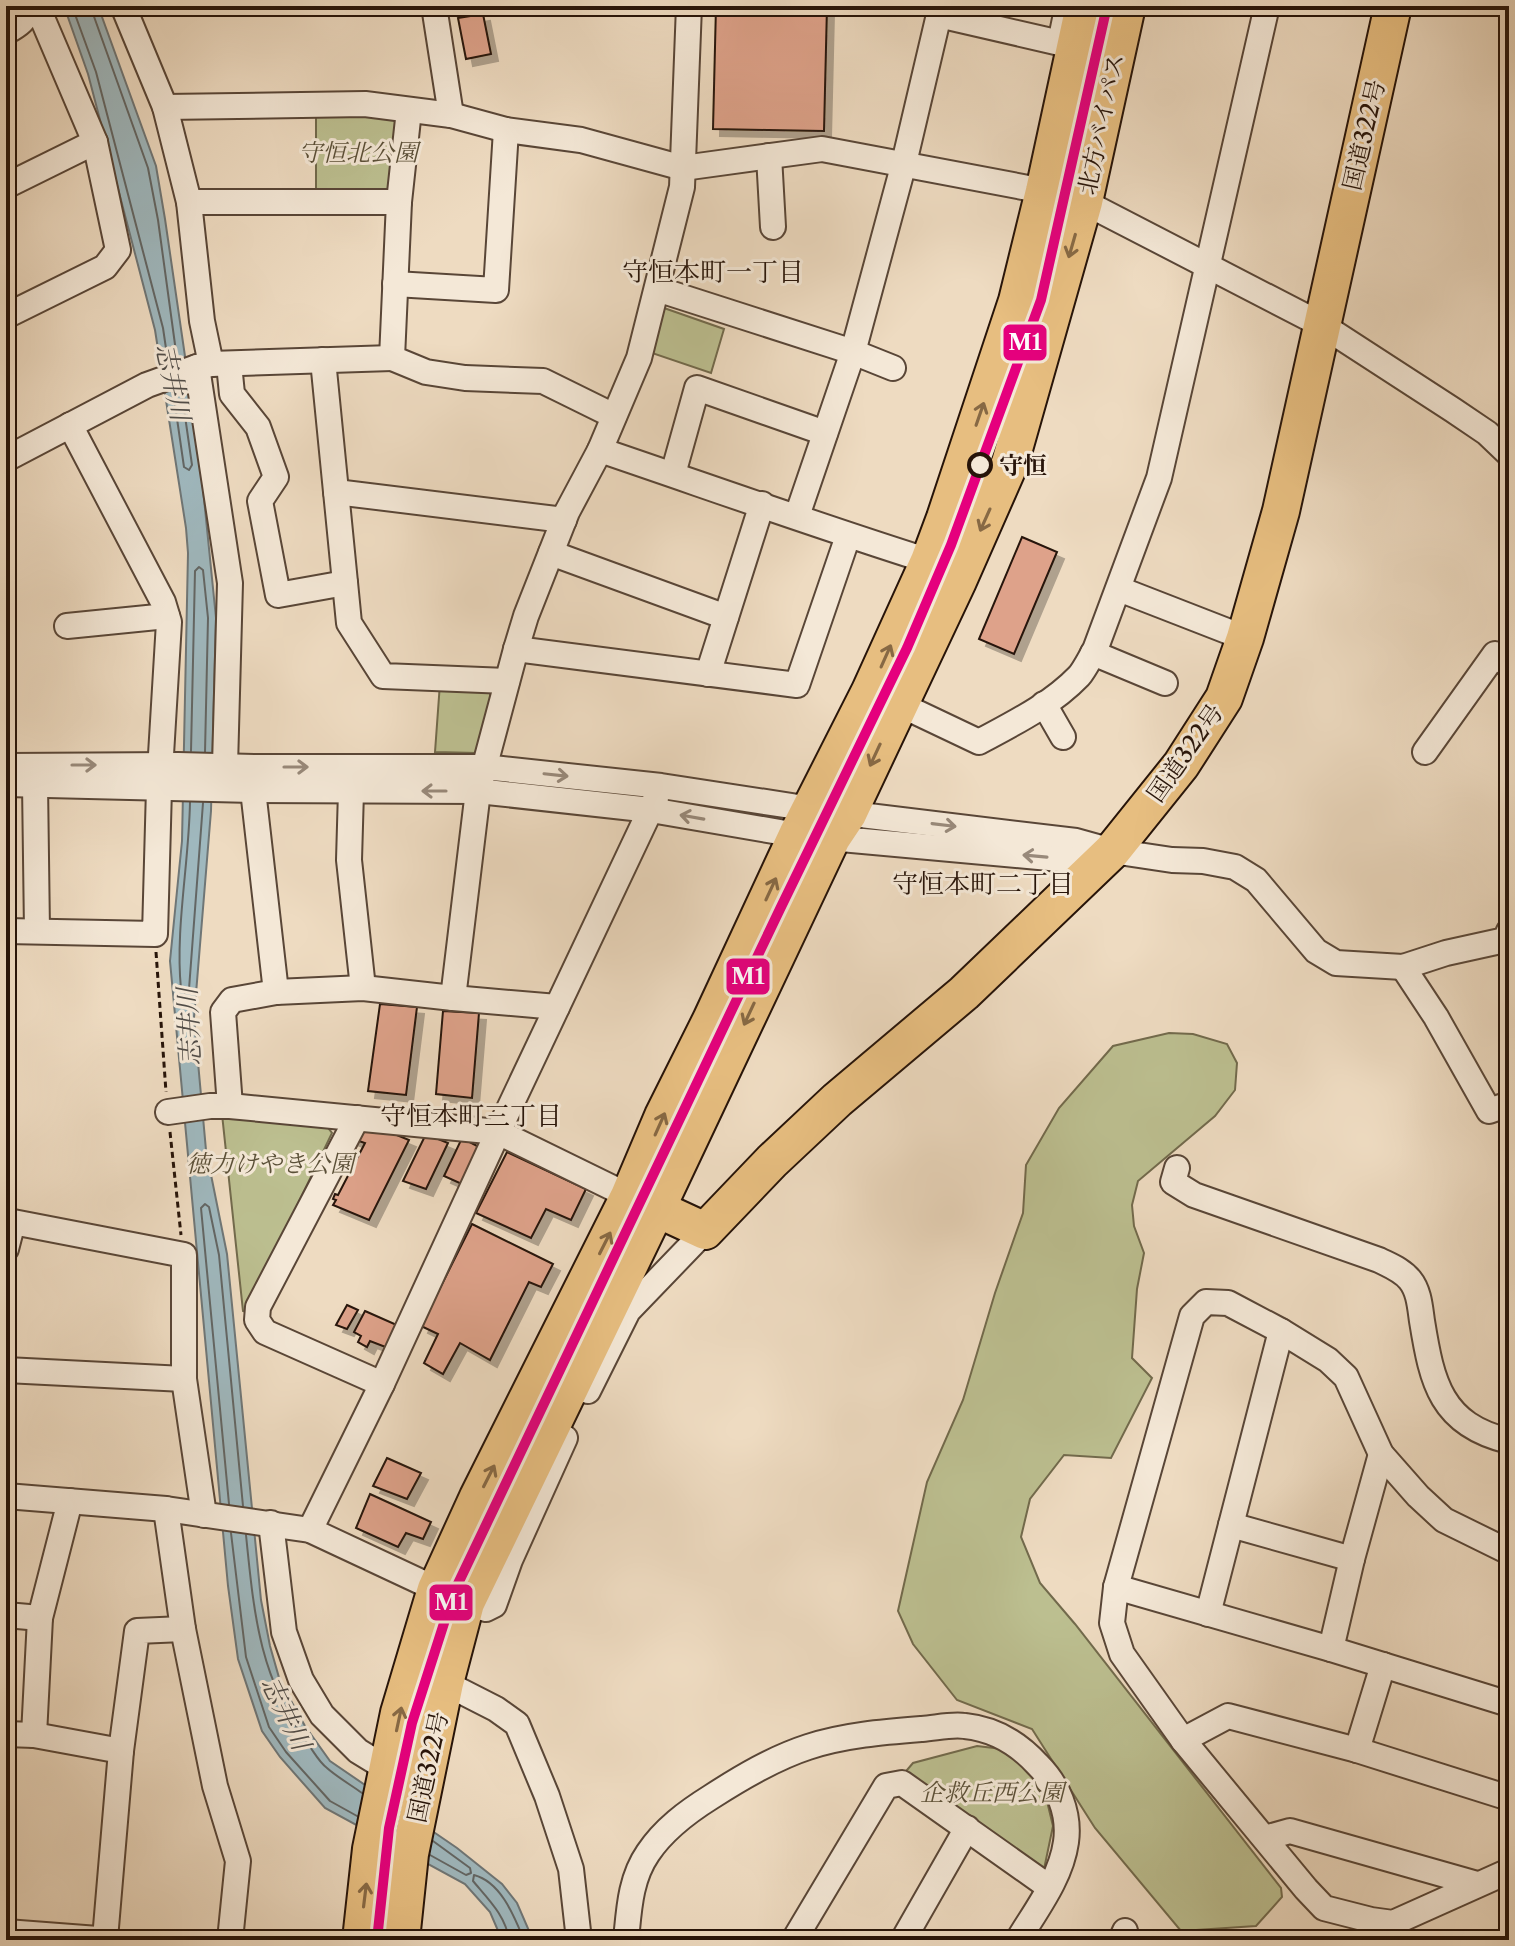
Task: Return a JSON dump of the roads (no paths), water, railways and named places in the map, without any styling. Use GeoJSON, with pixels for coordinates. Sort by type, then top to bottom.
{"type":"FeatureCollection","features":[{"type":"Feature","properties":{"kind":"highway","name":"北方バイパス"},"geometry":{"type":"LineString","coordinates":[[643,1202],[663,1116],[870,691],[929,561],[945,518],[1017,301],[1084,6]]}},
{"type":"Feature","properties":{"kind":"highway","name":"北方バイパス"},"geometry":{"type":"LineString","coordinates":[[643,1202],[840,826],[958,581],[1010,463],[1084,202],[1127,6]]}},
{"type":"Feature","properties":{"kind":"highway","name":"国道322号"},"geometry":{"type":"LineString","coordinates":[[705,1231],[772,1161],[837,1100],[964,993],[1112,851],[1181,765],[1224,698],[1245,638],[1281,511],[1393,6]]}},
{"type":"Feature","properties":{"kind":"highway","name":"国道322号"},"geometry":{"type":"LineString","coordinates":[[361,1940],[371,1849],[399,1713],[451,1596],[643,1202]]}},
{"type":"Feature","properties":{"kind":"highway"},"geometry":{"type":"LineString","coordinates":[[643,1202],[705,1231]]}},
{"type":"Feature","properties":{"kind":"highway","name":"国道322号"},"geometry":{"type":"LineString","coordinates":[[401,1940],[410,1854],[445,1683],[451,1596]]}},
{"type":"Feature","properties":{"kind":"street"},"geometry":{"type":"LineString","coordinates":[[6,32],[27,18],[31,6]]}},
{"type":"Feature","properties":{"kind":"street"},"geometry":{"type":"LineString","coordinates":[[6,316],[105,267],[118,250],[95,142],[37,6]]}},
{"type":"Feature","properties":{"kind":"street"},"geometry":{"type":"LineString","coordinates":[[123,6],[165,107],[189,202],[202,321],[212,365],[230,583],[221,774]]}},
{"type":"Feature","properties":{"kind":"street"},"geometry":{"type":"LineString","coordinates":[[434,6],[451,115]]}},
{"type":"Feature","properties":{"kind":"street"},"geometry":{"type":"LineString","coordinates":[[453,998],[478,791],[516,649],[564,520],[600,450],[639,358],[682,187],[689,6]]}},
{"type":"Feature","properties":{"kind":"street"},"geometry":{"type":"LineString","coordinates":[[797,516],[853,352],[904,163],[940,10],[1060,43],[1068,6]]}},
{"type":"Feature","properties":{"kind":"street"},"geometry":{"type":"LineString","coordinates":[[899,704],[979,742],[1033,713],[1080,675],[1093,653],[1159,478],[1267,6]]}},
{"type":"Feature","properties":{"kind":"street"},"geometry":{"type":"LineString","coordinates":[[165,107],[365,104],[451,115],[506,130],[581,140],[683,168],[822,149],[1044,191],[1084,202],[1322,325],[1487,433],[1509,454]]}},
{"type":"Feature","properties":{"kind":"street"},"geometry":{"type":"LineString","coordinates":[[392,358],[399,202],[409,110]]}},
{"type":"Feature","properties":{"kind":"street"},"geometry":{"type":"LineString","coordinates":[[395,284],[496,290],[506,130]]}},
{"type":"Feature","properties":{"kind":"street"},"geometry":{"type":"LineString","coordinates":[[6,186],[95,142]]}},
{"type":"Feature","properties":{"kind":"street"},"geometry":{"type":"LineString","coordinates":[[769,156],[773,227]]}},
{"type":"Feature","properties":{"kind":"street"},"geometry":{"type":"LineString","coordinates":[[189,202],[399,202]]}},
{"type":"Feature","properties":{"kind":"street"},"geometry":{"type":"LineString","coordinates":[[657,289],[853,352],[893,368]]}},
{"type":"Feature","properties":{"kind":"street"},"geometry":{"type":"LineString","coordinates":[[6,459],[147,385],[212,365],[392,358],[426,372],[465,378],[543,381],[614,416]]}},
{"type":"Feature","properties":{"kind":"street"},"geometry":{"type":"LineString","coordinates":[[323,360],[349,623],[383,676],[507,681]]}},
{"type":"Feature","properties":{"kind":"street"},"geometry":{"type":"LineString","coordinates":[[212,365],[258,427],[276,477],[260,501],[278,595],[345,583]]}},
{"type":"Feature","properties":{"kind":"street"},"geometry":{"type":"LineString","coordinates":[[673,474],[697,388],[825,433]]}},
{"type":"Feature","properties":{"kind":"street"},"geometry":{"type":"LineString","coordinates":[[6,931],[155,934],[168,777],[169,622],[163,602],[70,425]]}},
{"type":"Feature","properties":{"kind":"street"},"geometry":{"type":"LineString","coordinates":[[600,450],[929,561]]}},
{"type":"Feature","properties":{"kind":"street"},"geometry":{"type":"LineString","coordinates":[[336,492],[564,520]]}},
{"type":"Feature","properties":{"kind":"street"},"geometry":{"type":"LineString","coordinates":[[708,674],[762,504]]}},
{"type":"Feature","properties":{"kind":"street"},"geometry":{"type":"LineString","coordinates":[[516,649],[797,685],[848,536]]}},
{"type":"Feature","properties":{"kind":"street"},"geometry":{"type":"LineString","coordinates":[[551,553],[726,617]]}},
{"type":"Feature","properties":{"kind":"street"},"geometry":{"type":"LineString","coordinates":[[1119,589],[1245,638]]}},
{"type":"Feature","properties":{"kind":"street"},"geometry":{"type":"LineString","coordinates":[[67,626],[167,616]]}},
{"type":"Feature","properties":{"kind":"street"},"geometry":{"type":"LineString","coordinates":[[1093,653],[1165,683]]}},
{"type":"Feature","properties":{"kind":"street"},"geometry":{"type":"LineString","coordinates":[[1425,752],[1495,654],[1509,666]]}},
{"type":"Feature","properties":{"kind":"street"},"geometry":{"type":"LineString","coordinates":[[1044,704],[1063,737]]}},
{"type":"Feature","properties":{"kind":"street"},"geometry":{"type":"LineString","coordinates":[[6,766],[168,777]]}},
{"type":"Feature","properties":{"kind":"street"},"geometry":{"type":"LineString","coordinates":[[253,779],[484,767],[661,786],[804,822]]}},
{"type":"Feature","properties":{"kind":"street"},"geometry":{"type":"LineString","coordinates":[[6,784],[221,774],[351,791],[478,791],[840,826],[1076,841],[1112,851],[1235,867],[1256,880],[1316,951],[1336,963],[1403,967],[1446,953],[1505,940],[1509,931]]}},
{"type":"Feature","properties":{"kind":"street"},"geometry":{"type":"LineString","coordinates":[[253,779],[276,992]]}},
{"type":"Feature","properties":{"kind":"street"},"geometry":{"type":"LineString","coordinates":[[35,784],[37,931]]}},
{"type":"Feature","properties":{"kind":"street"},"geometry":{"type":"LineString","coordinates":[[310,1530],[382,1384],[661,786]]}},
{"type":"Feature","properties":{"kind":"street"},"geometry":{"type":"LineString","coordinates":[[351,791],[349,860],[363,988]]}},
{"type":"Feature","properties":{"kind":"street"},"geometry":{"type":"LineString","coordinates":[[1403,967],[1436,1017],[1489,1111],[1509,1104]]}},
{"type":"Feature","properties":{"kind":"street"},"geometry":{"type":"LineString","coordinates":[[220,1106],[223,1012],[232,1000],[276,992],[363,988],[557,1007]]}},
{"type":"Feature","properties":{"kind":"street"},"geometry":{"type":"LineString","coordinates":[[173,1111],[220,1106],[498,1132],[643,1202]]}},
{"type":"Feature","properties":{"kind":"street"},"geometry":{"type":"LineString","coordinates":[[357,1118],[258,1307],[257,1320],[265,1332],[382,1384]]}},
{"type":"Feature","properties":{"kind":"street"},"geometry":{"type":"LineString","coordinates":[[1177,1168],[1173,1182],[1194,1195],[1400,1270],[1412,1282],[1418,1297],[1432,1374],[1444,1399],[1459,1417],[1478,1431],[1509,1441]]}},
{"type":"Feature","properties":{"kind":"street"},"geometry":{"type":"LineString","coordinates":[[6,1249],[13,1222],[184,1255],[184,1379],[204,1515]]}},
{"type":"Feature","properties":{"kind":"street"},"geometry":{"type":"LineString","coordinates":[[6,1496],[166,1509],[310,1530],[451,1596],[486,1609],[494,1605],[510,1560],[560,1448],[628,1311],[705,1231]]}},
{"type":"Feature","properties":{"kind":"street"},"geometry":{"type":"LineString","coordinates":[[1509,1552],[1444,1520],[1418,1496],[1381,1454],[1346,1377],[1328,1360],[1228,1303],[1206,1302],[1192,1316],[1116,1587],[1112,1623],[1122,1654],[1183,1740],[1324,1908],[1393,1923],[1509,1871]]}},
{"type":"Feature","properties":{"kind":"street"},"geometry":{"type":"LineString","coordinates":[[1208,1614],[1281,1331]]}},
{"type":"Feature","properties":{"kind":"street"},"geometry":{"type":"LineString","coordinates":[[6,1370],[184,1379]]}},
{"type":"Feature","properties":{"kind":"street"},"geometry":{"type":"LineString","coordinates":[[1331,1649],[1381,1454]]}},
{"type":"Feature","properties":{"kind":"street"},"geometry":{"type":"LineString","coordinates":[[34,1735],[40,1618],[70,1501]]}},
{"type":"Feature","properties":{"kind":"street"},"geometry":{"type":"LineString","coordinates":[[166,1509],[183,1629],[215,1786],[238,1861],[230,1940]]}},
{"type":"Feature","properties":{"kind":"street"},"geometry":{"type":"LineString","coordinates":[[267,1523],[284,1632],[301,1680],[322,1715],[386,1783]]}},
{"type":"Feature","properties":{"kind":"street"},"geometry":{"type":"LineString","coordinates":[[1231,1525],[1352,1559]]}},
{"type":"Feature","properties":{"kind":"street"},"geometry":{"type":"LineString","coordinates":[[1116,1587],[1509,1704]]}},
{"type":"Feature","properties":{"kind":"street"},"geometry":{"type":"LineString","coordinates":[[6,1615],[40,1618]]}},
{"type":"Feature","properties":{"kind":"street"},"geometry":{"type":"LineString","coordinates":[[105,1939],[121,1751],[137,1631],[183,1629]]}},
{"type":"Feature","properties":{"kind":"street"},"geometry":{"type":"LineString","coordinates":[[1357,1750],[1383,1665]]}},
{"type":"Feature","properties":{"kind":"street"},"geometry":{"type":"LineString","coordinates":[[445,1683],[496,1709],[517,1724],[547,1796],[571,1869],[579,1940]]}},
{"type":"Feature","properties":{"kind":"street"},"geometry":{"type":"LineString","coordinates":[[1183,1740],[1228,1716],[1357,1750],[1509,1798]]}},
{"type":"Feature","properties":{"kind":"street"},"geometry":{"type":"LineString","coordinates":[[626,1940],[632,1886],[646,1855],[665,1830],[746,1774],[807,1747],[841,1738],[963,1725],[1006,1738],[1026,1751],[1057,1788],[1066,1824],[1062,1861],[1018,1940]]}},
{"type":"Feature","properties":{"kind":"street"},"geometry":{"type":"LineString","coordinates":[[6,1734],[34,1735],[121,1751]]}},
{"type":"Feature","properties":{"kind":"street"},"geometry":{"type":"LineString","coordinates":[[794,1940],[886,1786],[902,1783],[1049,1887]]}},
{"type":"Feature","properties":{"kind":"street"},"geometry":{"type":"LineString","coordinates":[[903,1940],[967,1828]]}},
{"type":"Feature","properties":{"kind":"street"},"geometry":{"type":"LineString","coordinates":[[1265,1838],[1290,1831],[1477,1884]]}},
{"type":"Feature","properties":{"kind":"street"},"geometry":{"type":"LineString","coordinates":[[6,1932],[111,1940]]}},
{"type":"Feature","properties":{"kind":"water","name":"志井川"},"geometry":{"type":"Polygon","coordinates":[[[64,6],[98,6],[156,166],[200,459],[216,618],[211,811],[194,1018],[206,1150],[227,1254],[261,1600],[270,1646],[280,1681],[305,1726],[330,1761],[457,1848],[502,1884],[517,1903],[533,1940],[502,1940],[490,1912],[465,1884],[325,1808],[280,1757],[262,1731],[238,1659],[228,1586],[170,961],[182,841],[186,528],[155,330],[88,74],[64,6]]]}},
{"type":"Feature","properties":{"kind":"place","name":"守恒"},"geometry":{"type":"Point","coordinates":[980,465]}},
{"type":"Feature","properties":{"kind":"district","name":"守恒本町一丁目"},"geometry":{"type":"Point","coordinates":[713,272]}},
{"type":"Feature","properties":{"kind":"district","name":"守恒本町二丁目"},"geometry":{"type":"Point","coordinates":[983,884]}},
{"type":"Feature","properties":{"kind":"district","name":"守恒本町三丁目"},"geometry":{"type":"Point","coordinates":[471,1116]}},
{"type":"Feature","properties":{"kind":"park label","name":"守恒北公園"},"geometry":{"type":"Point","coordinates":[358,152]}},
{"type":"Feature","properties":{"kind":"park label","name":"徳力けやき公園"},"geometry":{"type":"Point","coordinates":[270,1163]}},
{"type":"Feature","properties":{"kind":"park label","name":"企救丘西公園"},"geometry":{"type":"Point","coordinates":[992,1792]}}]}
